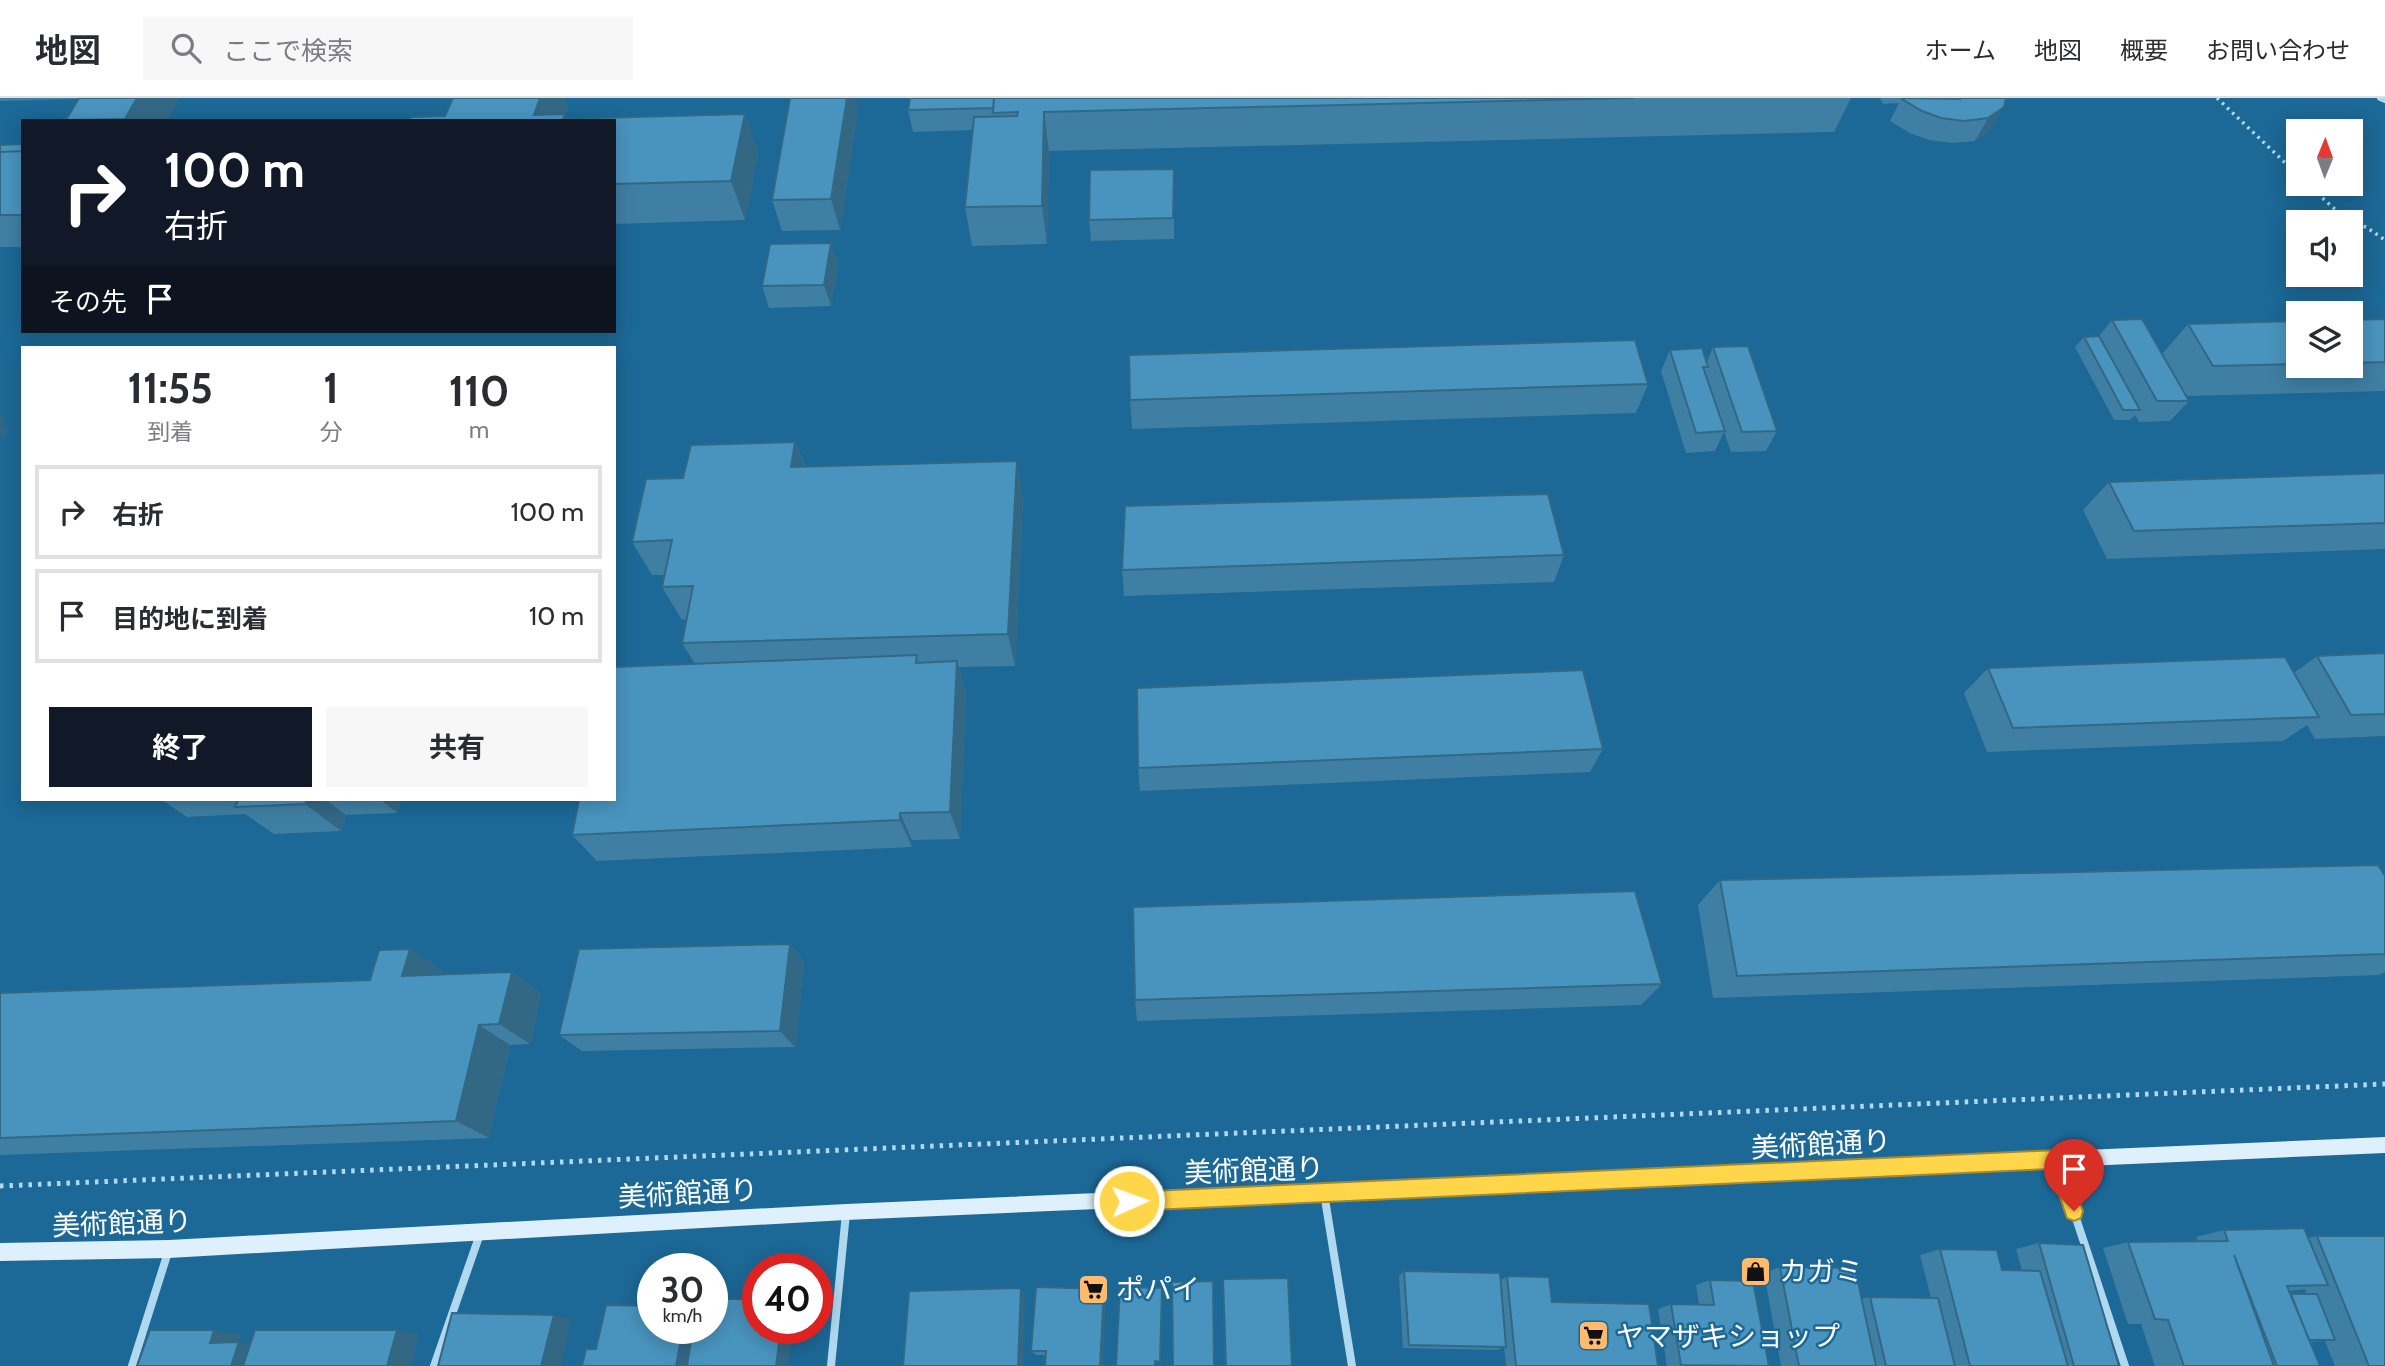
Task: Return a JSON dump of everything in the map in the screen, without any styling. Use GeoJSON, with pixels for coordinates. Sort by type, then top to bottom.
{"type":"FeatureCollection","features":[{"type":"Feature","properties":{"kind":"street"},"geometry":{"type":"LineString","coordinates":[[2380,98],[2385,100]]}},
{"type":"Feature","properties":{"kind":"street","name":"美術館通り"},"geometry":{"type":"LineString","coordinates":[[0,1252],[169,1249],[846,1212],[2385,1145]]}},
{"type":"Feature","properties":{"kind":"street"},"geometry":{"type":"LineString","coordinates":[[2057,1159],[2125,1366]]}},
{"type":"Feature","properties":{"kind":"street"},"geometry":{"type":"LineString","coordinates":[[1324,1193],[1352,1366]]}},
{"type":"Feature","properties":{"kind":"street"},"geometry":{"type":"LineString","coordinates":[[831,1366],[846,1212]]}},
{"type":"Feature","properties":{"kind":"street"},"geometry":{"type":"LineString","coordinates":[[434,1366],[481,1230]]}},
{"type":"Feature","properties":{"kind":"street"},"geometry":{"type":"LineString","coordinates":[[132,1366],[169,1249]]}},
{"type":"Feature","properties":{"kind":"path"},"geometry":{"type":"LineString","coordinates":[[2217,98],[2286,163]]}},
{"type":"Feature","properties":{"kind":"path"},"geometry":{"type":"LineString","coordinates":[[2321,196],[2337,210]]}},
{"type":"Feature","properties":{"kind":"path"},"geometry":{"type":"LineString","coordinates":[[2363,226],[2385,240]]}},
{"type":"Feature","properties":{"kind":"path"},"geometry":{"type":"LineString","coordinates":[[0,1186],[2385,1084]]}},
{"type":"Feature","properties":{"kind":"building"},"geometry":{"type":"Polygon","coordinates":[[[79,98],[137,98],[125,119],[67,119],[79,98]]]}},
{"type":"Feature","properties":{"kind":"building"},"geometry":{"type":"Polygon","coordinates":[[[453,98],[540,98],[534,115],[565,114],[563,119],[410,119],[445,116],[453,98]]]}},
{"type":"Feature","properties":{"kind":"building"},"geometry":{"type":"Polygon","coordinates":[[[790,98],[847,98],[831,199],[772,200],[790,98]]]}},
{"type":"Feature","properties":{"kind":"building"},"geometry":{"type":"Polygon","coordinates":[[[910,98],[994,98],[993,108],[908,110],[910,98]]]}},
{"type":"Feature","properties":{"kind":"building"},"geometry":{"type":"Polygon","coordinates":[[[994,98],[1634,98],[1044,112],[1042,206],[965,207],[974,117],[1017,116],[1018,112],[993,113],[994,98]]]}},
{"type":"Feature","properties":{"kind":"building"},"geometry":{"type":"Polygon","coordinates":[[[2006,98],[2004,107],[1988,118],[1964,121],[1941,118],[1922,111],[1902,99],[2006,98]]]}},
{"type":"Feature","properties":{"kind":"building"},"geometry":{"type":"Polygon","coordinates":[[[745,114],[731,181],[616,184],[616,119],[563,119],[745,114]]]}},
{"type":"Feature","properties":{"kind":"building"},"geometry":{"type":"Polygon","coordinates":[[[21,144],[21,151],[0,152],[0,145],[21,144]]]}},
{"type":"Feature","properties":{"kind":"building"},"geometry":{"type":"Polygon","coordinates":[[[21,151],[21,215],[0,215],[0,152],[21,151]]]}},
{"type":"Feature","properties":{"kind":"building"},"geometry":{"type":"Polygon","coordinates":[[[1174,169],[1173,218],[1089,220],[1090,170],[1174,169]]]}},
{"type":"Feature","properties":{"kind":"building"},"geometry":{"type":"Polygon","coordinates":[[[831,243],[824,285],[762,286],[770,244],[831,243]]]}},
{"type":"Feature","properties":{"kind":"building"},"geometry":{"type":"Polygon","coordinates":[[[2142,319],[2189,401],[2157,401],[2112,320],[2142,319]]]}},
{"type":"Feature","properties":{"kind":"building"},"geometry":{"type":"Polygon","coordinates":[[[2385,319],[2385,362],[2363,363],[2363,320],[2385,319]]]}},
{"type":"Feature","properties":{"kind":"building"},"geometry":{"type":"Polygon","coordinates":[[[2286,321],[2286,364],[2213,366],[2188,324],[2286,321]]]}},
{"type":"Feature","properties":{"kind":"building"},"geometry":{"type":"Polygon","coordinates":[[[2099,336],[2140,410],[2123,410],[2084,337],[2099,336]]]}},
{"type":"Feature","properties":{"kind":"building"},"geometry":{"type":"Polygon","coordinates":[[[1635,340],[1648,384],[1130,400],[1129,355],[1635,340]]]}},
{"type":"Feature","properties":{"kind":"building"},"geometry":{"type":"Polygon","coordinates":[[[1748,346],[1777,431],[1742,432],[1713,347],[1748,346]]]}},
{"type":"Feature","properties":{"kind":"building"},"geometry":{"type":"Polygon","coordinates":[[[1702,348],[1708,367],[1703,367],[1725,431],[1696,433],[1670,350],[1702,348]]]}},
{"type":"Feature","properties":{"kind":"building"},"geometry":{"type":"Polygon","coordinates":[[[795,442],[791,467],[1017,461],[1008,634],[682,643],[693,586],[662,587],[672,540],[632,542],[646,479],[683,478],[691,445],[795,442]]]}},
{"type":"Feature","properties":{"kind":"building"},"geometry":{"type":"Polygon","coordinates":[[[2385,473],[2385,523],[2134,531],[2109,482],[2385,473]]]}},
{"type":"Feature","properties":{"kind":"building"},"geometry":{"type":"Polygon","coordinates":[[[1548,494],[1564,555],[1122,570],[1125,506],[1548,494]]]}},
{"type":"Feature","properties":{"kind":"building"},"geometry":{"type":"Polygon","coordinates":[[[2385,653],[2385,714],[2351,715],[2317,656],[2385,653]]]}},
{"type":"Feature","properties":{"kind":"building"},"geometry":{"type":"Polygon","coordinates":[[[917,655],[916,663],[957,661],[950,812],[900,813],[900,820],[572,835],[579,801],[616,801],[616,667],[917,655]]]}},
{"type":"Feature","properties":{"kind":"building"},"geometry":{"type":"Polygon","coordinates":[[[2285,657],[2319,717],[2013,728],[1988,668],[2285,657]]]}},
{"type":"Feature","properties":{"kind":"building"},"geometry":{"type":"Polygon","coordinates":[[[1583,670],[1603,749],[1138,768],[1137,688],[1583,670]]]}},
{"type":"Feature","properties":{"kind":"building"},"geometry":{"type":"Polygon","coordinates":[[[238,801],[306,801],[305,804],[235,807],[238,801]]]}},
{"type":"Feature","properties":{"kind":"building"},"geometry":{"type":"Polygon","coordinates":[[[2378,865],[2385,876],[2385,954],[1737,976],[1720,880],[2378,865]]]}},
{"type":"Feature","properties":{"kind":"building"},"geometry":{"type":"Polygon","coordinates":[[[1635,891],[1662,984],[1135,1000],[1133,907],[1635,891]]]}},
{"type":"Feature","properties":{"kind":"building"},"geometry":{"type":"Polygon","coordinates":[[[790,944],[780,1031],[559,1035],[579,949],[790,944]]]}},
{"type":"Feature","properties":{"kind":"building"},"geometry":{"type":"Polygon","coordinates":[[[410,949],[402,976],[512,972],[499,1024],[479,1025],[456,1121],[0,1138],[0,993],[370,980],[379,950],[410,949]]]}},
{"type":"Feature","properties":{"kind":"building"},"geometry":{"type":"Polygon","coordinates":[[[2304,1228],[2328,1285],[2287,1286],[2320,1366],[2277,1366],[2234,1255],[2274,1366],[2184,1366],[2168,1320],[2155,1319],[2128,1242],[2228,1241],[2224,1230],[2304,1228]]]}},
{"type":"Feature","properties":{"kind":"building"},"geometry":{"type":"Polygon","coordinates":[[[2317,1236],[2385,1236],[2385,1366],[2369,1366],[2317,1236]]]}},
{"type":"Feature","properties":{"kind":"building"},"geometry":{"type":"Polygon","coordinates":[[[2039,1243],[2083,1245],[2119,1366],[2074,1366],[2039,1243]]]}},
{"type":"Feature","properties":{"kind":"building"},"geometry":{"type":"Polygon","coordinates":[[[1940,1249],[1997,1250],[2002,1270],[2040,1271],[2068,1366],[1970,1366],[1940,1249]]]}},
{"type":"Feature","properties":{"kind":"building"},"geometry":{"type":"Polygon","coordinates":[[[1780,1267],[1855,1268],[1876,1366],[1799,1366],[1780,1267]]]}},
{"type":"Feature","properties":{"kind":"building"},"geometry":{"type":"Polygon","coordinates":[[[1404,1271],[1500,1273],[1506,1347],[1409,1345],[1404,1271]]]}},
{"type":"Feature","properties":{"kind":"building"},"geometry":{"type":"Polygon","coordinates":[[[1507,1276],[1549,1277],[1552,1302],[1649,1304],[1658,1366],[1516,1366],[1507,1276]]]}},
{"type":"Feature","properties":{"kind":"building"},"geometry":{"type":"Polygon","coordinates":[[[1288,1278],[1292,1366],[1226,1366],[1223,1279],[1288,1278]]]}},
{"type":"Feature","properties":{"kind":"building"},"geometry":{"type":"Polygon","coordinates":[[[1710,1280],[1753,1281],[1769,1366],[1681,1365],[1671,1304],[1714,1305],[1710,1280]]]}},
{"type":"Feature","properties":{"kind":"building"},"geometry":{"type":"Polygon","coordinates":[[[1213,1281],[1214,1366],[1173,1366],[1172,1282],[1213,1281]]]}},
{"type":"Feature","properties":{"kind":"building"},"geometry":{"type":"Polygon","coordinates":[[[1036,1287],[1104,1289],[1100,1366],[1045,1366],[1046,1351],[1031,1351],[1036,1287]]]}},
{"type":"Feature","properties":{"kind":"building"},"geometry":{"type":"Polygon","coordinates":[[[1120,1287],[1162,1288],[1160,1362],[1155,1361],[1155,1366],[1116,1366],[1120,1287]]]}},
{"type":"Feature","properties":{"kind":"building"},"geometry":{"type":"Polygon","coordinates":[[[1021,1288],[1018,1366],[903,1366],[909,1291],[1021,1288]]]}},
{"type":"Feature","properties":{"kind":"building"},"geometry":{"type":"Polygon","coordinates":[[[2291,1294],[2317,1294],[2335,1340],[2309,1340],[2291,1294]]]}},
{"type":"Feature","properties":{"kind":"building"},"geometry":{"type":"Polygon","coordinates":[[[1870,1297],[1938,1298],[1955,1366],[1886,1366],[1870,1297]]]}},
{"type":"Feature","properties":{"kind":"building"},"geometry":{"type":"Polygon","coordinates":[[[728,1299],[742,1299],[742,1344],[779,1344],[776,1366],[687,1366],[690,1344],[728,1344],[728,1299]]]}},
{"type":"Feature","properties":{"kind":"building"},"geometry":{"type":"Polygon","coordinates":[[[606,1305],[637,1306],[637,1344],[680,1344],[676,1366],[582,1366],[586,1349],[596,1349],[606,1305]]]}},
{"type":"Feature","properties":{"kind":"building"},"geometry":{"type":"Polygon","coordinates":[[[452,1313],[554,1315],[541,1366],[438,1366],[452,1313]]]}},
{"type":"Feature","properties":{"kind":"building"},"geometry":{"type":"Polygon","coordinates":[[[150,1330],[214,1330],[210,1343],[239,1342],[231,1366],[137,1366],[150,1330]]]}},
{"type":"Feature","properties":{"kind":"building"},"geometry":{"type":"Polygon","coordinates":[[[255,1330],[397,1330],[387,1366],[243,1366],[255,1330]]]}},
{"type":"Feature","properties":{"kind":"place","name":"カガミ"},"geometry":{"type":"Point","coordinates":[1756,1271]}},
{"type":"Feature","properties":{"kind":"place","name":"ポパイ"},"geometry":{"type":"Point","coordinates":[1093,1289]}},
{"type":"Feature","properties":{"kind":"place","name":"ヤマザキショップ"},"geometry":{"type":"Point","coordinates":[1593,1336]}},
{"type":"Feature","properties":{"kind":"route"},"geometry":{"type":"LineString","coordinates":[[1129,1201],[2057,1159],[2074,1211]]}}]}
